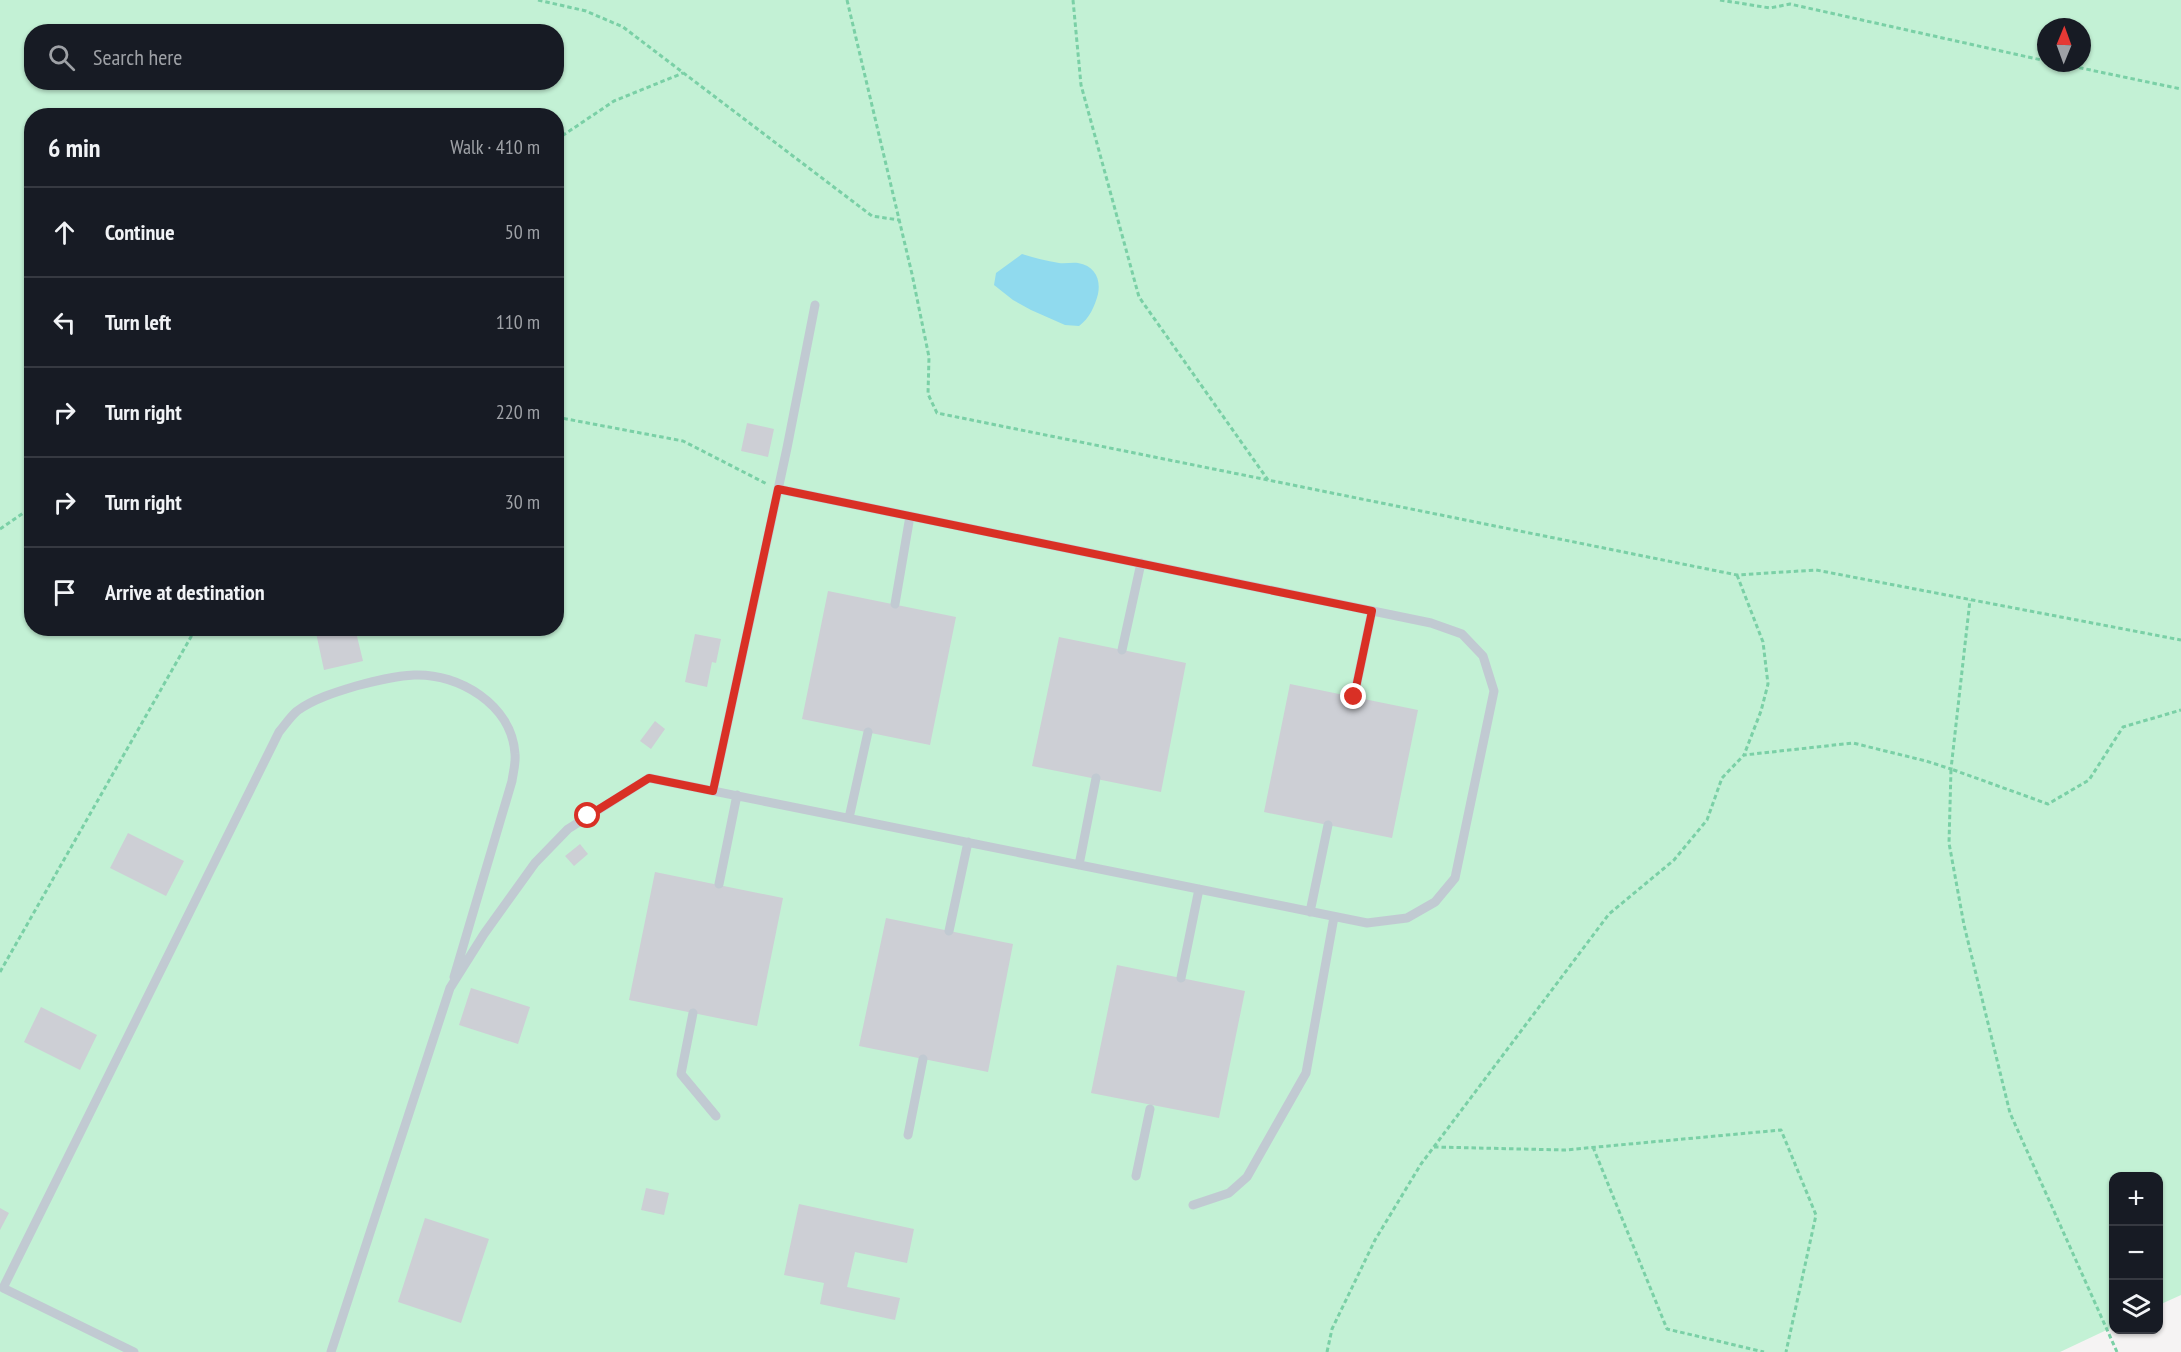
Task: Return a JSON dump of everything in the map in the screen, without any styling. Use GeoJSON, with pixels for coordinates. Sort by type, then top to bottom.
{"type":"FeatureCollection","features":[{"type":"Feature","properties":{"kind":"lane"},"geometry":{"type":"LineString","coordinates":[[713,791],[815,305]]}},
{"type":"Feature","properties":{"kind":"lane"},"geometry":{"type":"LineString","coordinates":[[450,988],[484,934],[535,863],[568,829],[649,778],[1367,923],[1407,918],[1435,902],[1455,878],[1494,691],[1483,656],[1462,634],[1431,623],[778,489]]}},
{"type":"Feature","properties":{"kind":"lane"},"geometry":{"type":"LineString","coordinates":[[895,604],[910,516]]}},
{"type":"Feature","properties":{"kind":"lane"},"geometry":{"type":"LineString","coordinates":[[1122,650],[1141,563]]}},
{"type":"Feature","properties":{"kind":"lane"},"geometry":{"type":"LineString","coordinates":[[1354,697],[1372,611]]}},
{"type":"Feature","properties":{"kind":"lane"},"geometry":{"type":"LineString","coordinates":[[134,1352],[3,1288],[279,732],[297,711],[334,692],[381,679],[415,675],[446,678],[473,689],[492,705],[508,728],[515,754],[512,781],[450,988],[331,1352]]}},
{"type":"Feature","properties":{"kind":"lane"},"geometry":{"type":"LineString","coordinates":[[849,818],[868,732]]}},
{"type":"Feature","properties":{"kind":"lane"},"geometry":{"type":"LineString","coordinates":[[1079,865],[1096,778]]}},
{"type":"Feature","properties":{"kind":"lane"},"geometry":{"type":"LineString","coordinates":[[719,884],[737,795]]}},
{"type":"Feature","properties":{"kind":"lane"},"geometry":{"type":"LineString","coordinates":[[1310,912],[1328,825]]}},
{"type":"Feature","properties":{"kind":"lane"},"geometry":{"type":"LineString","coordinates":[[949,931],[968,842]]}},
{"type":"Feature","properties":{"kind":"lane"},"geometry":{"type":"LineString","coordinates":[[1181,978],[1199,889]]}},
{"type":"Feature","properties":{"kind":"lane"},"geometry":{"type":"LineString","coordinates":[[1193,1205],[1229,1193],[1247,1177],[1306,1073],[1334,917]]}},
{"type":"Feature","properties":{"kind":"lane"},"geometry":{"type":"LineString","coordinates":[[693,1013],[681,1074],[716,1116]]}},
{"type":"Feature","properties":{"kind":"lane"},"geometry":{"type":"LineString","coordinates":[[908,1135],[923,1059]]}},
{"type":"Feature","properties":{"kind":"lane"},"geometry":{"type":"LineString","coordinates":[[1136,1176],[1150,1109]]}},
{"type":"Feature","properties":{"kind":"path"},"geometry":{"type":"LineString","coordinates":[[538,0],[585,11],[623,27],[872,216],[899,220]]}},
{"type":"Feature","properties":{"kind":"path"},"geometry":{"type":"LineString","coordinates":[[847,0],[929,357],[928,394],[937,413],[1737,575],[1815,570],[2181,640]]}},
{"type":"Feature","properties":{"kind":"path"},"geometry":{"type":"LineString","coordinates":[[1073,0],[1081,85],[1140,297],[1269,482]]}},
{"type":"Feature","properties":{"kind":"path"},"geometry":{"type":"LineString","coordinates":[[1720,0],[1770,8],[1790,4],[2037,59]]}},
{"type":"Feature","properties":{"kind":"path"},"geometry":{"type":"LineString","coordinates":[[2091,70],[2181,89]]}},
{"type":"Feature","properties":{"kind":"path"},"geometry":{"type":"LineString","coordinates":[[564,135],[614,101],[683,73]]}},
{"type":"Feature","properties":{"kind":"path"},"geometry":{"type":"LineString","coordinates":[[564,419],[683,441],[778,489]]}},
{"type":"Feature","properties":{"kind":"path"},"geometry":{"type":"LineString","coordinates":[[0,529],[24,512]]}},
{"type":"Feature","properties":{"kind":"path"},"geometry":{"type":"LineString","coordinates":[[1327,1352],[1332,1329],[1375,1240],[1433,1147],[1609,914],[1674,860],[1707,820],[1722,778],[1744,755],[1761,711],[1768,684],[1763,642],[1737,575]]}},
{"type":"Feature","properties":{"kind":"path"},"geometry":{"type":"LineString","coordinates":[[1970,600],[1951,770],[1949,843],[1964,925],[2010,1113],[2117,1352]]}},
{"type":"Feature","properties":{"kind":"path"},"geometry":{"type":"LineString","coordinates":[[0,972],[191,636]]}},
{"type":"Feature","properties":{"kind":"path"},"geometry":{"type":"LineString","coordinates":[[1744,755],[1853,743],[1926,761],[2048,804],[2089,780],[2123,728],[2181,710]]}},
{"type":"Feature","properties":{"kind":"path"},"geometry":{"type":"LineString","coordinates":[[1433,1147],[1565,1150],[1781,1130],[1816,1215],[1786,1352]]}},
{"type":"Feature","properties":{"kind":"path"},"geometry":{"type":"LineString","coordinates":[[1593,1147],[1667,1329],[1764,1352]]}},
{"type":"Feature","properties":{"kind":"green space"},"geometry":{"type":"Polygon","coordinates":[[[0,0],[2181,0],[2181,1295],[2163,1303],[2163,1172],[2109,1172],[2109,1329],[2060,1352],[0,1352],[0,0]]]}},
{"type":"Feature","properties":{"kind":"water"},"geometry":{"type":"Polygon","coordinates":[[[1022,254],[1059,263],[1078,263],[1093,270],[1099,283],[1098,294],[1091,312],[1083,323],[1079,326],[1065,325],[1013,300],[994,285],[996,273],[1022,254]]]}},
{"type":"Feature","properties":{"kind":"building"},"geometry":{"type":"Polygon","coordinates":[[[747,423],[774,429],[768,457],[741,451],[747,423]]]}},
{"type":"Feature","properties":{"kind":"building"},"geometry":{"type":"Polygon","coordinates":[[[828,591],[956,617],[930,745],[802,719],[828,591]]]}},
{"type":"Feature","properties":{"kind":"building"},"geometry":{"type":"Polygon","coordinates":[[[695,634],[721,639],[716,663],[712,662],[707,687],[685,682],[695,634]]]}},
{"type":"Feature","properties":{"kind":"building"},"geometry":{"type":"Polygon","coordinates":[[[317,636],[357,636],[363,661],[324,670],[317,636]]]}},
{"type":"Feature","properties":{"kind":"building"},"geometry":{"type":"Polygon","coordinates":[[[1059,637],[1186,663],[1161,792],[1032,766],[1059,637]]]}},
{"type":"Feature","properties":{"kind":"building"},"geometry":{"type":"Polygon","coordinates":[[[1290,684],[1418,710],[1392,838],[1264,812],[1290,684]]]}},
{"type":"Feature","properties":{"kind":"building"},"geometry":{"type":"Polygon","coordinates":[[[655,721],[665,729],[651,749],[640,741],[655,721]]]}},
{"type":"Feature","properties":{"kind":"building"},"geometry":{"type":"Polygon","coordinates":[[[128,833],[184,861],[166,896],[110,868],[128,833]]]}},
{"type":"Feature","properties":{"kind":"building"},"geometry":{"type":"Polygon","coordinates":[[[580,844],[588,854],[574,866],[565,856],[580,844]]]}},
{"type":"Feature","properties":{"kind":"building"},"geometry":{"type":"Polygon","coordinates":[[[655,872],[783,898],[757,1026],[629,1000],[655,872]]]}},
{"type":"Feature","properties":{"kind":"building"},"geometry":{"type":"Polygon","coordinates":[[[886,918],[1013,944],[988,1072],[859,1046],[886,918]]]}},
{"type":"Feature","properties":{"kind":"building"},"geometry":{"type":"Polygon","coordinates":[[[1117,965],[1245,991],[1219,1118],[1091,1093],[1117,965]]]}},
{"type":"Feature","properties":{"kind":"building"},"geometry":{"type":"Polygon","coordinates":[[[471,988],[530,1007],[518,1044],[459,1025],[471,988]]]}},
{"type":"Feature","properties":{"kind":"building"},"geometry":{"type":"Polygon","coordinates":[[[41,1007],[97,1035],[80,1070],[24,1042],[41,1007]]]}},
{"type":"Feature","properties":{"kind":"building"},"geometry":{"type":"Polygon","coordinates":[[[646,1188],[669,1193],[664,1215],[641,1210],[646,1188]]]}},
{"type":"Feature","properties":{"kind":"building"},"geometry":{"type":"Polygon","coordinates":[[[799,1204],[914,1229],[907,1263],[855,1252],[847,1287],[900,1298],[895,1320],[820,1304],[824,1283],[784,1275],[799,1204]]]}},
{"type":"Feature","properties":{"kind":"building"},"geometry":{"type":"Polygon","coordinates":[[[0,1208],[9,1213],[0,1230],[0,1208]]]}},
{"type":"Feature","properties":{"kind":"building"},"geometry":{"type":"Polygon","coordinates":[[[425,1218],[489,1239],[461,1323],[398,1302],[425,1218]]]}},
{"type":"Feature","properties":{"kind":"route"},"geometry":{"type":"LineString","coordinates":[[588,816],[649,778],[713,791],[778,489],[1372,611],[1354,697]]}}]}
